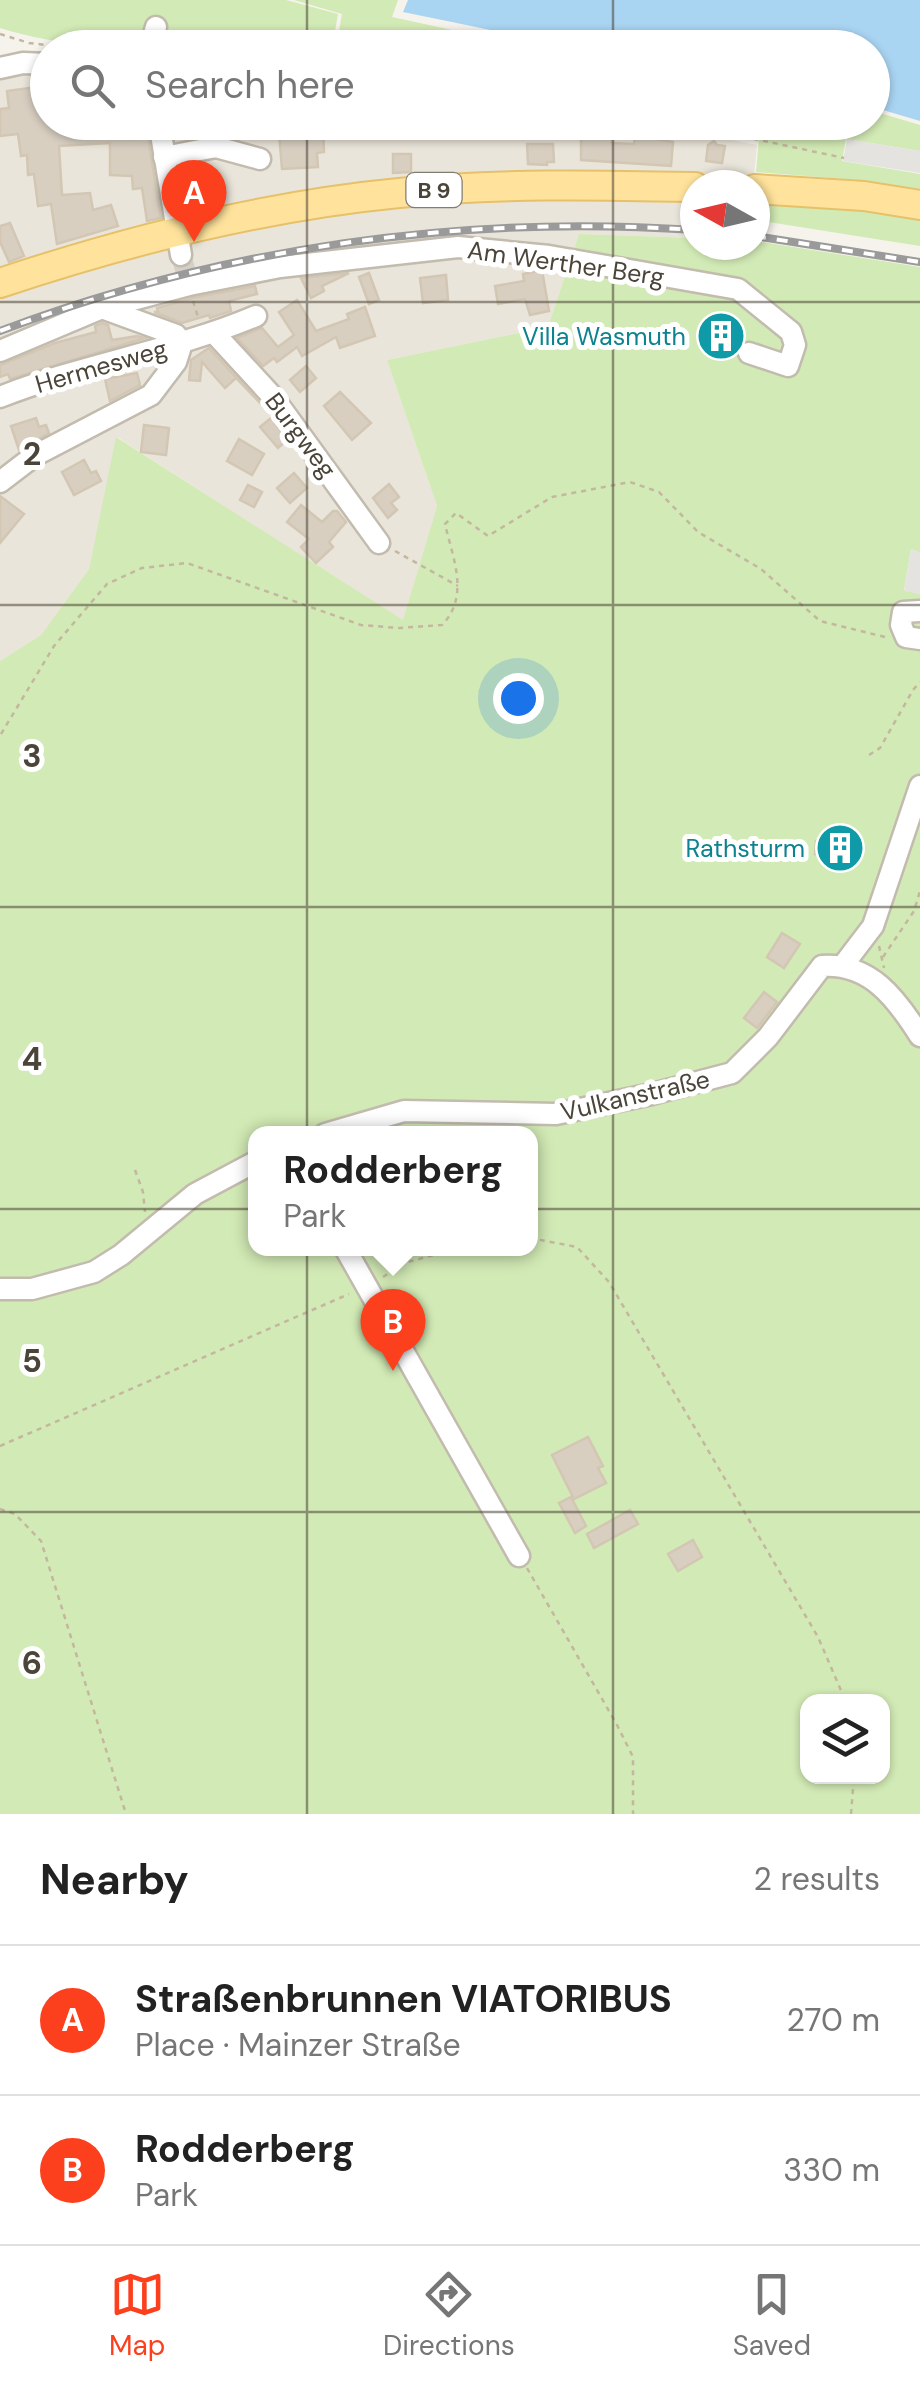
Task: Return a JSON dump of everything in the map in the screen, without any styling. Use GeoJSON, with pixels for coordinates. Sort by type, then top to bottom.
{"type":"FeatureCollection","features":[{"type":"Feature","properties":{"kind":"main road","name":"B 9"},"geometry":{"type":"LineString","coordinates":[[0,284],[397,193],[551,185],[680,187]]}},
{"type":"Feature","properties":{"kind":"main road"},"geometry":{"type":"LineString","coordinates":[[770,190],[920,204]]}},
{"type":"Feature","properties":{"kind":"street"},"geometry":{"type":"LineString","coordinates":[[3,63],[30,64]]}},
{"type":"Feature","properties":{"kind":"street"},"geometry":{"type":"LineString","coordinates":[[162,140],[179,243]]}},
{"type":"Feature","properties":{"kind":"street"},"geometry":{"type":"LineString","coordinates":[[164,157],[216,148],[260,159]]}},
{"type":"Feature","properties":{"kind":"street","name":"Am Werther Berg"},"geometry":{"type":"LineString","coordinates":[[0,351],[102,308],[188,282],[433,248],[472,247],[549,256],[741,290],[788,329],[795,341],[793,361],[788,366],[749,353]]}},
{"type":"Feature","properties":{"kind":"street"},"geometry":{"type":"LineString","coordinates":[[0,482],[34,456],[151,395],[176,362],[182,343],[176,335],[102,308]]}},
{"type":"Feature","properties":{"kind":"street","name":"Hermesweg"},"geometry":{"type":"LineString","coordinates":[[0,397],[209,335],[256,316]]}},
{"type":"Feature","properties":{"kind":"street","name":"Burgweg"},"geometry":{"type":"LineString","coordinates":[[209,335],[273,396],[379,542]]}},
{"type":"Feature","properties":{"kind":"street"},"geometry":{"type":"LineString","coordinates":[[912,636],[900,625],[903,612],[920,611]]}},
{"type":"Feature","properties":{"kind":"street"},"geometry":{"type":"LineString","coordinates":[[920,786],[873,926],[844,964],[890,993],[920,1036]]}},
{"type":"Feature","properties":{"kind":"street","name":"Vulkanstraße"},"geometry":{"type":"LineString","coordinates":[[352,1126],[404,1111],[556,1114],[732,1073],[768,1036],[822,966],[844,964]]}},
{"type":"Feature","properties":{"kind":"street"},"geometry":{"type":"LineString","coordinates":[[0,1289],[32,1289],[94,1272],[121,1255],[195,1194],[248,1166]]}},
{"type":"Feature","properties":{"kind":"street"},"geometry":{"type":"LineString","coordinates":[[350,1256],[519,1556]]}},
{"type":"Feature","properties":{"kind":"path"},"geometry":{"type":"LineString","coordinates":[[0,34],[30,43]]}},
{"type":"Feature","properties":{"kind":"path"},"geometry":{"type":"LineString","coordinates":[[758,140],[844,158]]}},
{"type":"Feature","properties":{"kind":"path"},"geometry":{"type":"LineString","coordinates":[[188,282],[209,335]]}},
{"type":"Feature","properties":{"kind":"path"},"geometry":{"type":"LineString","coordinates":[[1,734],[54,646],[107,584],[142,568],[187,563],[361,625],[442,625],[456,611],[459,587],[445,524],[456,513],[488,536],[552,497],[630,482],[659,492],[698,532],[762,569],[820,621],[883,637],[912,636]]}},
{"type":"Feature","properties":{"kind":"path"},"geometry":{"type":"LineString","coordinates":[[379,542],[459,587]]}},
{"type":"Feature","properties":{"kind":"path"},"geometry":{"type":"LineString","coordinates":[[869,754],[880,748],[920,682]]}},
{"type":"Feature","properties":{"kind":"path"},"geometry":{"type":"LineString","coordinates":[[882,958],[914,911],[920,891]]}},
{"type":"Feature","properties":{"kind":"path"},"geometry":{"type":"LineString","coordinates":[[136,1170],[143,1192],[142,1209],[155,1225]]}},
{"type":"Feature","properties":{"kind":"path"},"geometry":{"type":"LineString","coordinates":[[538,1240],[577,1247],[609,1282],[818,1638],[842,1694]]}},
{"type":"Feature","properties":{"kind":"path"},"geometry":{"type":"LineString","coordinates":[[0,1446],[367,1287],[404,1263],[430,1256]]}},
{"type":"Feature","properties":{"kind":"path"},"geometry":{"type":"LineString","coordinates":[[0,1509],[15,1514],[41,1541],[126,1814]]}},
{"type":"Feature","properties":{"kind":"path"},"geometry":{"type":"LineString","coordinates":[[519,1556],[618,1725],[632,1757],[633,1814]]}},
{"type":"Feature","properties":{"kind":"path"},"geometry":{"type":"LineString","coordinates":[[851,1814],[853,1784]]}},
{"type":"Feature","properties":{"kind":"shaded area"},"geometry":{"type":"Polygon","coordinates":[[[0,57],[30,59],[30,140],[732,140],[757,145],[754,170],[680,170],[680,237],[579,234],[548,327],[387,360],[437,506],[403,621],[117,437],[89,569],[41,635],[0,661],[0,57]]]}},
{"type":"Feature","properties":{"kind":"shaded area"},"geometry":{"type":"Polygon","coordinates":[[[847,140],[853,140],[920,151],[920,173],[843,161],[847,140]]]}},
{"type":"Feature","properties":{"kind":"shaded area"},"geometry":{"type":"Polygon","coordinates":[[[911,549],[920,553],[920,594],[904,591],[911,549]]]}},
{"type":"Feature","properties":{"kind":"green space"},"geometry":{"type":"Polygon","coordinates":[[[0,0],[286,0],[338,14],[335,30],[30,30],[30,36],[0,28],[0,0]]]}},
{"type":"Feature","properties":{"kind":"green space"},"geometry":{"type":"Polygon","coordinates":[[[294,0],[398,0],[392,17],[452,30],[339,30],[342,14],[294,0]]]}},
{"type":"Feature","properties":{"kind":"green space"},"geometry":{"type":"Polygon","coordinates":[[[890,116],[920,125],[920,151],[852,140],[890,140],[890,116]]]}},
{"type":"Feature","properties":{"kind":"green space"},"geometry":{"type":"Polygon","coordinates":[[[759,140],[846,140],[842,161],[920,174],[920,189],[756,170],[759,140]]]}},
{"type":"Feature","properties":{"kind":"green space"},"geometry":{"type":"Polygon","coordinates":[[[770,197],[920,213],[920,246],[770,222],[770,197]]]}},
{"type":"Feature","properties":{"kind":"green space"},"geometry":{"type":"Polygon","coordinates":[[[579,234],[680,237],[680,260],[770,260],[770,243],[920,267],[920,553],[911,549],[904,590],[920,594],[920,1814],[0,1814],[0,661],[41,635],[89,569],[116,437],[403,620],[437,506],[387,360],[548,327],[579,234]]]}},
{"type":"Feature","properties":{"kind":"water"},"geometry":{"type":"Polygon","coordinates":[[[408,0],[920,0],[920,121],[890,112],[890,30],[490,30],[403,12],[408,0]]]}},
{"type":"Feature","properties":{"kind":"building"},"geometry":{"type":"Polygon","coordinates":[[[30,88],[30,140],[148,140],[161,218],[147,221],[142,188],[133,189],[132,176],[110,175],[110,143],[59,146],[62,195],[90,193],[93,210],[111,205],[118,226],[57,244],[51,204],[38,206],[34,174],[28,175],[27,155],[21,156],[18,134],[0,136],[0,109],[9,108],[7,91],[30,88]]]}},
{"type":"Feature","properties":{"kind":"building"},"geometry":{"type":"Polygon","coordinates":[[[280,140],[324,140],[324,152],[317,153],[318,167],[282,169],[280,140]]]}},
{"type":"Feature","properties":{"kind":"building"},"geometry":{"type":"Polygon","coordinates":[[[581,140],[673,142],[671,166],[581,160],[581,140]]]}},
{"type":"Feature","properties":{"kind":"building"},"geometry":{"type":"Polygon","coordinates":[[[714,141],[725,146],[722,163],[706,161],[708,145],[714,141]]]}},
{"type":"Feature","properties":{"kind":"building"},"geometry":{"type":"Polygon","coordinates":[[[527,144],[553,144],[554,162],[528,164],[527,144]]]}},
{"type":"Feature","properties":{"kind":"building"},"geometry":{"type":"Polygon","coordinates":[[[393,154],[411,154],[411,172],[393,173],[393,154]]]}},
{"type":"Feature","properties":{"kind":"building"},"geometry":{"type":"Polygon","coordinates":[[[188,166],[189,173],[194,172],[197,190],[215,188],[215,201],[187,208],[181,168],[188,166]]]}},
{"type":"Feature","properties":{"kind":"building"},"geometry":{"type":"Polygon","coordinates":[[[10,223],[24,256],[9,262],[0,242],[0,226],[10,223]]]}},
{"type":"Feature","properties":{"kind":"building"},"geometry":{"type":"Polygon","coordinates":[[[542,270],[549,311],[530,315],[525,299],[498,304],[495,286],[524,281],[523,274],[542,270]]]}},
{"type":"Feature","properties":{"kind":"building"},"geometry":{"type":"Polygon","coordinates":[[[349,273],[322,286],[324,291],[311,298],[301,278],[349,273]]]}},
{"type":"Feature","properties":{"kind":"building"},"geometry":{"type":"Polygon","coordinates":[[[369,273],[379,300],[369,304],[359,277],[369,273]]]}},
{"type":"Feature","properties":{"kind":"building"},"geometry":{"type":"Polygon","coordinates":[[[446,275],[448,300],[423,303],[420,278],[446,275]]]}},
{"type":"Feature","properties":{"kind":"building"},"geometry":{"type":"Polygon","coordinates":[[[255,286],[257,294],[229,301],[231,311],[210,318],[209,315],[182,323],[154,312],[192,298],[255,286]]]}},
{"type":"Feature","properties":{"kind":"building"},"geometry":{"type":"Polygon","coordinates":[[[297,300],[316,331],[349,319],[347,314],[365,307],[375,336],[340,348],[336,337],[302,356],[297,347],[277,362],[274,358],[263,366],[237,338],[262,328],[278,347],[294,335],[279,312],[297,300]]]}},
{"type":"Feature","properties":{"kind":"building","name":"Villa Wasmuth"},"geometry":{"type":"Polygon","coordinates":[[[737,321],[736,349],[705,351],[704,323],[737,321]]]}},
{"type":"Feature","properties":{"kind":"building"},"geometry":{"type":"Polygon","coordinates":[[[108,325],[112,340],[145,338],[10,379],[8,374],[0,377],[0,365],[96,332],[95,326],[108,325]]]}},
{"type":"Feature","properties":{"kind":"building"},"geometry":{"type":"Polygon","coordinates":[[[209,348],[261,404],[236,378],[225,388],[202,362],[200,381],[189,380],[191,360],[209,348]]]}},
{"type":"Feature","properties":{"kind":"building"},"geometry":{"type":"Polygon","coordinates":[[[306,366],[316,378],[300,392],[290,380],[306,366]]]}},
{"type":"Feature","properties":{"kind":"building"},"geometry":{"type":"Polygon","coordinates":[[[137,373],[140,385],[110,401],[105,379],[137,373]]]}},
{"type":"Feature","properties":{"kind":"building"},"geometry":{"type":"Polygon","coordinates":[[[340,392],[371,423],[352,440],[324,406],[340,392]]]}},
{"type":"Feature","properties":{"kind":"building"},"geometry":{"type":"Polygon","coordinates":[[[36,418],[39,427],[46,425],[49,433],[19,450],[11,426],[36,418]]]}},
{"type":"Feature","properties":{"kind":"building"},"geometry":{"type":"Polygon","coordinates":[[[271,418],[287,440],[278,448],[260,427],[271,418]]]}},
{"type":"Feature","properties":{"kind":"building"},"geometry":{"type":"Polygon","coordinates":[[[144,425],[169,428],[166,455],[141,452],[144,425]]]}},
{"type":"Feature","properties":{"kind":"building"},"geometry":{"type":"Polygon","coordinates":[[[239,439],[264,454],[252,475],[227,461],[239,439]]]}},
{"type":"Feature","properties":{"kind":"building"},"geometry":{"type":"Polygon","coordinates":[[[84,460],[101,481],[74,495],[62,472],[84,460]]]}},
{"type":"Feature","properties":{"kind":"building"},"geometry":{"type":"Polygon","coordinates":[[[294,473],[307,488],[290,503],[277,488],[294,473]]]}},
{"type":"Feature","properties":{"kind":"building"},"geometry":{"type":"Polygon","coordinates":[[[389,484],[399,497],[391,503],[397,510],[388,518],[373,498],[389,484]]]}},
{"type":"Feature","properties":{"kind":"building"},"geometry":{"type":"Polygon","coordinates":[[[248,485],[262,492],[254,507],[240,500],[248,485]]]}},
{"type":"Feature","properties":{"kind":"building"},"geometry":{"type":"Polygon","coordinates":[[[0,496],[24,514],[0,543],[0,496]]]}},
{"type":"Feature","properties":{"kind":"building"},"geometry":{"type":"Polygon","coordinates":[[[301,505],[322,522],[337,511],[346,522],[329,542],[333,547],[316,563],[301,547],[309,539],[287,522],[301,505]]]}},
{"type":"Feature","properties":{"kind":"building"},"geometry":{"type":"Polygon","coordinates":[[[816,841],[848,842],[847,853],[839,862],[833,855],[815,854],[816,841]]]}},
{"type":"Feature","properties":{"kind":"building"},"geometry":{"type":"Polygon","coordinates":[[[782,933],[800,944],[784,968],[767,957],[782,933]]]}},
{"type":"Feature","properties":{"kind":"building"},"geometry":{"type":"Polygon","coordinates":[[[764,992],[777,1002],[757,1028],[744,1018],[764,992]]]}},
{"type":"Feature","properties":{"kind":"building"},"geometry":{"type":"Polygon","coordinates":[[[588,1437],[603,1466],[598,1468],[606,1483],[574,1499],[552,1455],[588,1437]]]}},
{"type":"Feature","properties":{"kind":"building"},"geometry":{"type":"Polygon","coordinates":[[[571,1497],[586,1526],[575,1533],[559,1503],[571,1497]]]}},
{"type":"Feature","properties":{"kind":"building"},"geometry":{"type":"Polygon","coordinates":[[[630,1510],[638,1524],[594,1548],[587,1534],[630,1510]]]}},
{"type":"Feature","properties":{"kind":"building"},"geometry":{"type":"Polygon","coordinates":[[[693,1540],[702,1557],[678,1571],[668,1554],[693,1540]]]}},
{"type":"Feature","properties":{"kind":"tunnel"},"geometry":{"type":"LineString","coordinates":[[181,255],[188,280]]}},
{"type":"Feature","properties":{"kind":"railway"},"geometry":{"type":"LineString","coordinates":[[0,331],[169,278],[342,243],[518,227],[680,229]]}},
{"type":"Feature","properties":{"kind":"railway"},"geometry":{"type":"LineString","coordinates":[[770,238],[920,262]]}},
{"type":"Feature","properties":{"kind":"place","name":"Straßenbrunnen VIATORIBUS"},"geometry":{"type":"Point","coordinates":[194,242]}},
{"type":"Feature","properties":{"kind":"place","name":"Villa Wasmuth"},"geometry":{"type":"Point","coordinates":[721,336]}},
{"type":"Feature","properties":{"kind":"place","name":"Rathsturm"},"geometry":{"type":"Point","coordinates":[840,848]}},
{"type":"Feature","properties":{"kind":"place","name":"Rodderberg"},"geometry":{"type":"Point","coordinates":[393,1371]}}]}
